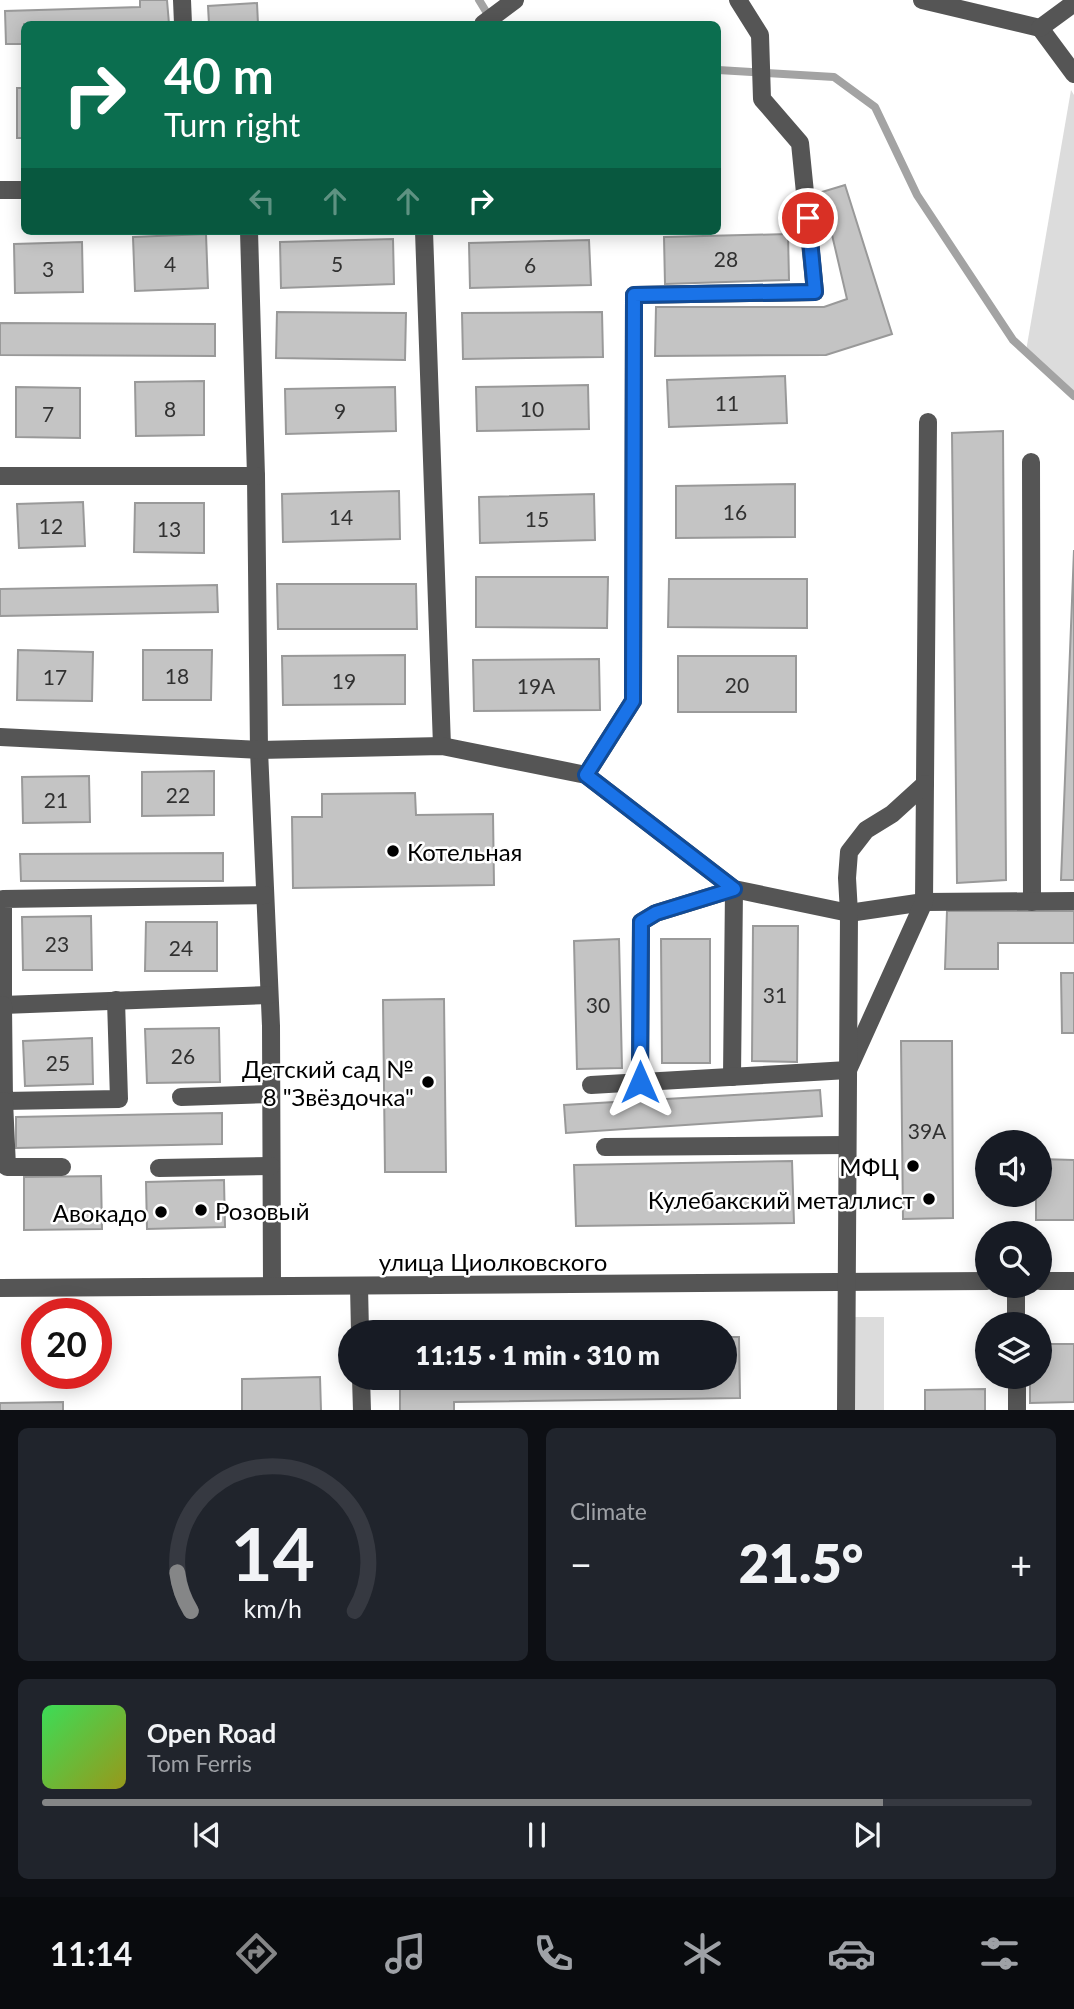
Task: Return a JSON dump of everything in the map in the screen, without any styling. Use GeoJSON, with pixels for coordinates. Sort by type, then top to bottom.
{"type":"FeatureCollection","features":[{"type":"Feature","properties":{"kind":"street"},"geometry":{"type":"LineString","coordinates":[[182,0],[183,21]]}},
{"type":"Feature","properties":{"kind":"street"},"geometry":{"type":"LineString","coordinates":[[487,21],[515,0]]}},
{"type":"Feature","properties":{"kind":"street"},"geometry":{"type":"LineString","coordinates":[[586,775],[633,701],[634,295],[815,292],[800,143],[762,99],[760,35],[738,0]]}},
{"type":"Feature","properties":{"kind":"street"},"geometry":{"type":"LineString","coordinates":[[922,0],[1040,28],[1074,74]]}},
{"type":"Feature","properties":{"kind":"street"},"geometry":{"type":"LineString","coordinates":[[1040,28],[1074,3]]}},
{"type":"Feature","properties":{"kind":"street"},"geometry":{"type":"LineString","coordinates":[[0,190],[21,190]]}},
{"type":"Feature","properties":{"kind":"street"},"geometry":{"type":"LineString","coordinates":[[248,235],[256,475],[258,750],[269,995],[272,1286]]}},
{"type":"Feature","properties":{"kind":"street"},"geometry":{"type":"LineString","coordinates":[[424,235],[442,746]]}},
{"type":"Feature","properties":{"kind":"street"},"geometry":{"type":"LineString","coordinates":[[848,1070],[924,902],[928,422]]}},
{"type":"Feature","properties":{"kind":"street"},"geometry":{"type":"LineString","coordinates":[[1031,462],[1032,902]]}},
{"type":"Feature","properties":{"kind":"street"},"geometry":{"type":"LineString","coordinates":[[0,476],[256,475]]}},
{"type":"Feature","properties":{"kind":"street"},"geometry":{"type":"LineString","coordinates":[[0,737],[258,750],[442,746],[586,775],[734,889],[849,913],[924,902],[1074,901]]}},
{"type":"Feature","properties":{"kind":"street"},"geometry":{"type":"LineString","coordinates":[[846,1410],[849,852],[866,830],[892,814],[925,784]]}},
{"type":"Feature","properties":{"kind":"street"},"geometry":{"type":"LineString","coordinates":[[732,1077],[734,889]]}},
{"type":"Feature","properties":{"kind":"street"},"geometry":{"type":"LineString","coordinates":[[640,1082],[641,922],[656,913],[734,889]]}},
{"type":"Feature","properties":{"kind":"street"},"geometry":{"type":"LineString","coordinates":[[62,1167],[7,1167],[4,1101],[4,899],[265,895]]}},
{"type":"Feature","properties":{"kind":"street"},"geometry":{"type":"LineString","coordinates":[[3,1005],[269,995]]}},
{"type":"Feature","properties":{"kind":"street"},"geometry":{"type":"LineString","coordinates":[[4,1101],[119,1099],[116,1000]]}},
{"type":"Feature","properties":{"kind":"street"},"geometry":{"type":"LineString","coordinates":[[591,1085],[848,1070]]}},
{"type":"Feature","properties":{"kind":"street"},"geometry":{"type":"LineString","coordinates":[[181,1097],[271,1094]]}},
{"type":"Feature","properties":{"kind":"street"},"geometry":{"type":"LineString","coordinates":[[605,1147],[847,1144]]}},
{"type":"Feature","properties":{"kind":"street"},"geometry":{"type":"LineString","coordinates":[[159,1168],[271,1166]]}},
{"type":"Feature","properties":{"kind":"street","name":"улица Циолковского"},"geometry":{"type":"LineString","coordinates":[[0,1288],[975,1281]]}},
{"type":"Feature","properties":{"kind":"street"},"geometry":{"type":"LineString","coordinates":[[1052,1281],[1074,1281]]}},
{"type":"Feature","properties":{"kind":"street"},"geometry":{"type":"LineString","coordinates":[[359,1286],[360,1320]]}},
{"type":"Feature","properties":{"kind":"street"},"geometry":{"type":"LineString","coordinates":[[1017,1389],[1017,1410]]}},
{"type":"Feature","properties":{"kind":"street"},"geometry":{"type":"LineString","coordinates":[[361,1390],[362,1410]]}},
{"type":"Feature","properties":{"kind":"shaded area"},"geometry":{"type":"Polygon","coordinates":[[[1071,90],[1074,95],[1074,396],[1026,351],[1071,90]]]}},
{"type":"Feature","properties":{"kind":"shaded area"},"geometry":{"type":"Polygon","coordinates":[[[854,1317],[884,1317],[884,1410],[854,1410],[854,1317]]]}},
{"type":"Feature","properties":{"kind":"building"},"geometry":{"type":"Polygon","coordinates":[[[140,0],[167,0],[169,21],[21,21],[21,44],[6,44],[5,11],[140,7],[140,0]]]}},
{"type":"Feature","properties":{"kind":"building"},"geometry":{"type":"Polygon","coordinates":[[[257,3],[258,21],[209,21],[208,6],[257,3]]]}},
{"type":"Feature","properties":{"kind":"building"},"geometry":{"type":"Polygon","coordinates":[[[17,88],[21,88],[21,138],[17,138],[17,88]]]}},
{"type":"Feature","properties":{"kind":"building"},"geometry":{"type":"Polygon","coordinates":[[[845,185],[892,334],[826,355],[655,356],[656,307],[824,307],[847,299],[822,192],[845,185]]]}},
{"type":"Feature","properties":{"kind":"building"},"geometry":{"type":"Polygon","coordinates":[[[788,234],[789,280],[665,284],[664,237],[788,234]]]}},
{"type":"Feature","properties":{"kind":"building"},"geometry":{"type":"Polygon","coordinates":[[[206,235],[208,288],[135,291],[133,237],[206,235]]]}},
{"type":"Feature","properties":{"kind":"building"},"geometry":{"type":"Polygon","coordinates":[[[393,239],[394,284],[281,288],[280,242],[393,239]]]}},
{"type":"Feature","properties":{"kind":"building"},"geometry":{"type":"Polygon","coordinates":[[[589,240],[591,285],[470,288],[469,243],[589,240]]]}},
{"type":"Feature","properties":{"kind":"building"},"geometry":{"type":"Polygon","coordinates":[[[82,242],[83,292],[15,293],[14,244],[82,242]]]}},
{"type":"Feature","properties":{"kind":"building"},"geometry":{"type":"Polygon","coordinates":[[[277,312],[406,313],[405,360],[276,358],[277,312]]]}},
{"type":"Feature","properties":{"kind":"building"},"geometry":{"type":"Polygon","coordinates":[[[602,312],[603,357],[463,359],[462,313],[602,312]]]}},
{"type":"Feature","properties":{"kind":"building"},"geometry":{"type":"Polygon","coordinates":[[[0,323],[215,324],[215,356],[0,355],[0,323]]]}},
{"type":"Feature","properties":{"kind":"building"},"geometry":{"type":"Polygon","coordinates":[[[785,376],[787,423],[669,427],[667,380],[785,376]]]}},
{"type":"Feature","properties":{"kind":"building"},"geometry":{"type":"Polygon","coordinates":[[[204,381],[204,435],[136,436],[135,382],[204,381]]]}},
{"type":"Feature","properties":{"kind":"building"},"geometry":{"type":"Polygon","coordinates":[[[588,385],[589,429],[477,431],[476,387],[588,385]]]}},
{"type":"Feature","properties":{"kind":"building"},"geometry":{"type":"Polygon","coordinates":[[[16,387],[80,388],[80,438],[16,437],[16,387]]]}},
{"type":"Feature","properties":{"kind":"building"},"geometry":{"type":"Polygon","coordinates":[[[395,387],[396,431],[286,434],[285,389],[395,387]]]}},
{"type":"Feature","properties":{"kind":"building"},"geometry":{"type":"Polygon","coordinates":[[[1003,431],[1006,880],[957,883],[952,433],[1003,431]]]}},
{"type":"Feature","properties":{"kind":"building"},"geometry":{"type":"Polygon","coordinates":[[[795,484],[795,537],[676,538],[676,486],[795,484]]]}},
{"type":"Feature","properties":{"kind":"building"},"geometry":{"type":"Polygon","coordinates":[[[399,491],[400,539],[283,542],[282,494],[399,491]]]}},
{"type":"Feature","properties":{"kind":"building"},"geometry":{"type":"Polygon","coordinates":[[[594,494],[595,540],[480,543],[479,497],[594,494]]]}},
{"type":"Feature","properties":{"kind":"building"},"geometry":{"type":"Polygon","coordinates":[[[83,502],[85,546],[19,548],[17,504],[83,502]]]}},
{"type":"Feature","properties":{"kind":"building"},"geometry":{"type":"Polygon","coordinates":[[[135,503],[204,503],[204,553],[134,552],[135,503]]]}},
{"type":"Feature","properties":{"kind":"building"},"geometry":{"type":"Polygon","coordinates":[[[1074,550],[1074,880],[1061,880],[1074,550]]]}},
{"type":"Feature","properties":{"kind":"building"},"geometry":{"type":"Polygon","coordinates":[[[476,577],[608,577],[607,628],[476,627],[476,577]]]}},
{"type":"Feature","properties":{"kind":"building"},"geometry":{"type":"Polygon","coordinates":[[[669,579],[807,579],[807,628],[668,627],[669,579]]]}},
{"type":"Feature","properties":{"kind":"building"},"geometry":{"type":"Polygon","coordinates":[[[277,584],[416,584],[417,629],[278,629],[277,584]]]}},
{"type":"Feature","properties":{"kind":"building"},"geometry":{"type":"Polygon","coordinates":[[[217,585],[218,612],[0,616],[0,589],[217,585]]]}},
{"type":"Feature","properties":{"kind":"building"},"geometry":{"type":"Polygon","coordinates":[[[18,650],[93,652],[92,701],[17,700],[18,650]]]}},
{"type":"Feature","properties":{"kind":"building"},"geometry":{"type":"Polygon","coordinates":[[[143,650],[212,650],[211,700],[143,700],[143,650]]]}},
{"type":"Feature","properties":{"kind":"building"},"geometry":{"type":"Polygon","coordinates":[[[405,655],[405,704],[283,705],[282,656],[405,655]]]}},
{"type":"Feature","properties":{"kind":"building"},"geometry":{"type":"Polygon","coordinates":[[[678,656],[796,656],[796,712],[678,712],[678,656]]]}},
{"type":"Feature","properties":{"kind":"building"},"geometry":{"type":"Polygon","coordinates":[[[599,659],[600,710],[474,711],[473,660],[599,659]]]}},
{"type":"Feature","properties":{"kind":"building"},"geometry":{"type":"Polygon","coordinates":[[[214,771],[214,815],[142,816],[142,772],[214,771]]]}},
{"type":"Feature","properties":{"kind":"building"},"geometry":{"type":"Polygon","coordinates":[[[89,776],[90,822],[23,823],[22,777],[89,776]]]}},
{"type":"Feature","properties":{"kind":"building","name":"Котельная"},"geometry":{"type":"Polygon","coordinates":[[[415,793],[416,815],[493,814],[494,885],[293,888],[292,817],[322,817],[322,794],[415,793]]]}},
{"type":"Feature","properties":{"kind":"building"},"geometry":{"type":"Polygon","coordinates":[[[223,853],[223,881],[21,881],[20,854],[223,853]]]}},
{"type":"Feature","properties":{"kind":"building"},"geometry":{"type":"Polygon","coordinates":[[[947,911],[1074,911],[1074,943],[998,943],[998,969],[945,969],[947,911]]]}},
{"type":"Feature","properties":{"kind":"building"},"geometry":{"type":"Polygon","coordinates":[[[91,916],[92,970],[23,970],[22,917],[91,916]]]}},
{"type":"Feature","properties":{"kind":"building"},"geometry":{"type":"Polygon","coordinates":[[[146,922],[217,922],[217,971],[145,971],[146,922]]]}},
{"type":"Feature","properties":{"kind":"building"},"geometry":{"type":"Polygon","coordinates":[[[753,926],[798,926],[797,1062],[752,1061],[753,926]]]}},
{"type":"Feature","properties":{"kind":"building"},"geometry":{"type":"Polygon","coordinates":[[[619,939],[622,1068],[577,1069],[574,941],[619,939]]]}},
{"type":"Feature","properties":{"kind":"building"},"geometry":{"type":"Polygon","coordinates":[[[661,939],[710,939],[710,1063],[662,1063],[661,939]]]}},
{"type":"Feature","properties":{"kind":"building"},"geometry":{"type":"Polygon","coordinates":[[[1061,973],[1074,973],[1074,1033],[1062,1033],[1061,973]]]}},
{"type":"Feature","properties":{"kind":"building"},"geometry":{"type":"Polygon","coordinates":[[[444,999],[446,1172],[385,1172],[383,1000],[444,999]]]}},
{"type":"Feature","properties":{"kind":"building"},"geometry":{"type":"Polygon","coordinates":[[[219,1028],[220,1082],[147,1083],[145,1029],[219,1028]]]}},
{"type":"Feature","properties":{"kind":"building"},"geometry":{"type":"Polygon","coordinates":[[[92,1038],[93,1084],[25,1086],[23,1041],[92,1038]]]}},
{"type":"Feature","properties":{"kind":"building"},"geometry":{"type":"Polygon","coordinates":[[[901,1041],[952,1041],[953,1218],[903,1219],[901,1041]]]}},
{"type":"Feature","properties":{"kind":"building"},"geometry":{"type":"Polygon","coordinates":[[[820,1090],[822,1116],[566,1133],[564,1105],[820,1090]]]}},
{"type":"Feature","properties":{"kind":"building"},"geometry":{"type":"Polygon","coordinates":[[[222,1113],[222,1144],[16,1148],[16,1117],[222,1113]]]}},
{"type":"Feature","properties":{"kind":"building"},"geometry":{"type":"Polygon","coordinates":[[[1052,1159],[1074,1160],[1074,1220],[1036,1220],[1036,1207],[1052,1207],[1052,1159]]]}},
{"type":"Feature","properties":{"kind":"building"},"geometry":{"type":"Polygon","coordinates":[[[792,1161],[794,1223],[576,1226],[574,1165],[792,1161]]]}},
{"type":"Feature","properties":{"kind":"building"},"geometry":{"type":"Polygon","coordinates":[[[101,1176],[102,1229],[24,1230],[24,1177],[101,1176]]]}},
{"type":"Feature","properties":{"kind":"building"},"geometry":{"type":"Polygon","coordinates":[[[224,1180],[225,1227],[147,1229],[146,1182],[224,1180]]]}},
{"type":"Feature","properties":{"kind":"building"},"geometry":{"type":"Polygon","coordinates":[[[739,1337],[740,1398],[454,1402],[454,1410],[400,1410],[400,1390],[737,1390],[739,1337]]]}},
{"type":"Feature","properties":{"kind":"building"},"geometry":{"type":"Polygon","coordinates":[[[1052,1344],[1074,1344],[1074,1402],[1030,1403],[1030,1389],[1052,1389],[1052,1344]]]}},
{"type":"Feature","properties":{"kind":"building"},"geometry":{"type":"Polygon","coordinates":[[[320,1377],[321,1410],[242,1410],[242,1379],[320,1377]]]}},
{"type":"Feature","properties":{"kind":"building"},"geometry":{"type":"Polygon","coordinates":[[[985,1389],[985,1410],[925,1410],[925,1390],[985,1389]]]}},
{"type":"Feature","properties":{"kind":"building"},"geometry":{"type":"Polygon","coordinates":[[[63,1402],[63,1410],[0,1410],[0,1403],[63,1402]]]}},
{"type":"Feature","properties":{"kind":"waterway"},"geometry":{"type":"LineString","coordinates":[[479,0],[490,18]]}},
{"type":"Feature","properties":{"kind":"waterway"},"geometry":{"type":"LineString","coordinates":[[721,70],[834,77],[875,107],[917,195],[1013,340],[1074,396]]}},
{"type":"Feature","properties":{"kind":"place","name":"Котельная"},"geometry":{"type":"Point","coordinates":[393,851]}},
{"type":"Feature","properties":{"kind":"place","name":"Детский сад № 8 \"Звёздочка\""},"geometry":{"type":"Point","coordinates":[428,1082]}},
{"type":"Feature","properties":{"kind":"place","name":"МФЦ"},"geometry":{"type":"Point","coordinates":[913,1166]}},
{"type":"Feature","properties":{"kind":"place","name":"Кулебакский металлист"},"geometry":{"type":"Point","coordinates":[929,1199]}},
{"type":"Feature","properties":{"kind":"place","name":"Розовый"},"geometry":{"type":"Point","coordinates":[201,1210]}},
{"type":"Feature","properties":{"kind":"place","name":"Авокадо"},"geometry":{"type":"Point","coordinates":[161,1212]}},
{"type":"Feature","properties":{"kind":"route"},"geometry":{"type":"LineString","coordinates":[[640,1082],[641,922],[656,913],[734,889],[586,775],[633,701],[634,295],[815,292],[808,218]]}}]}
